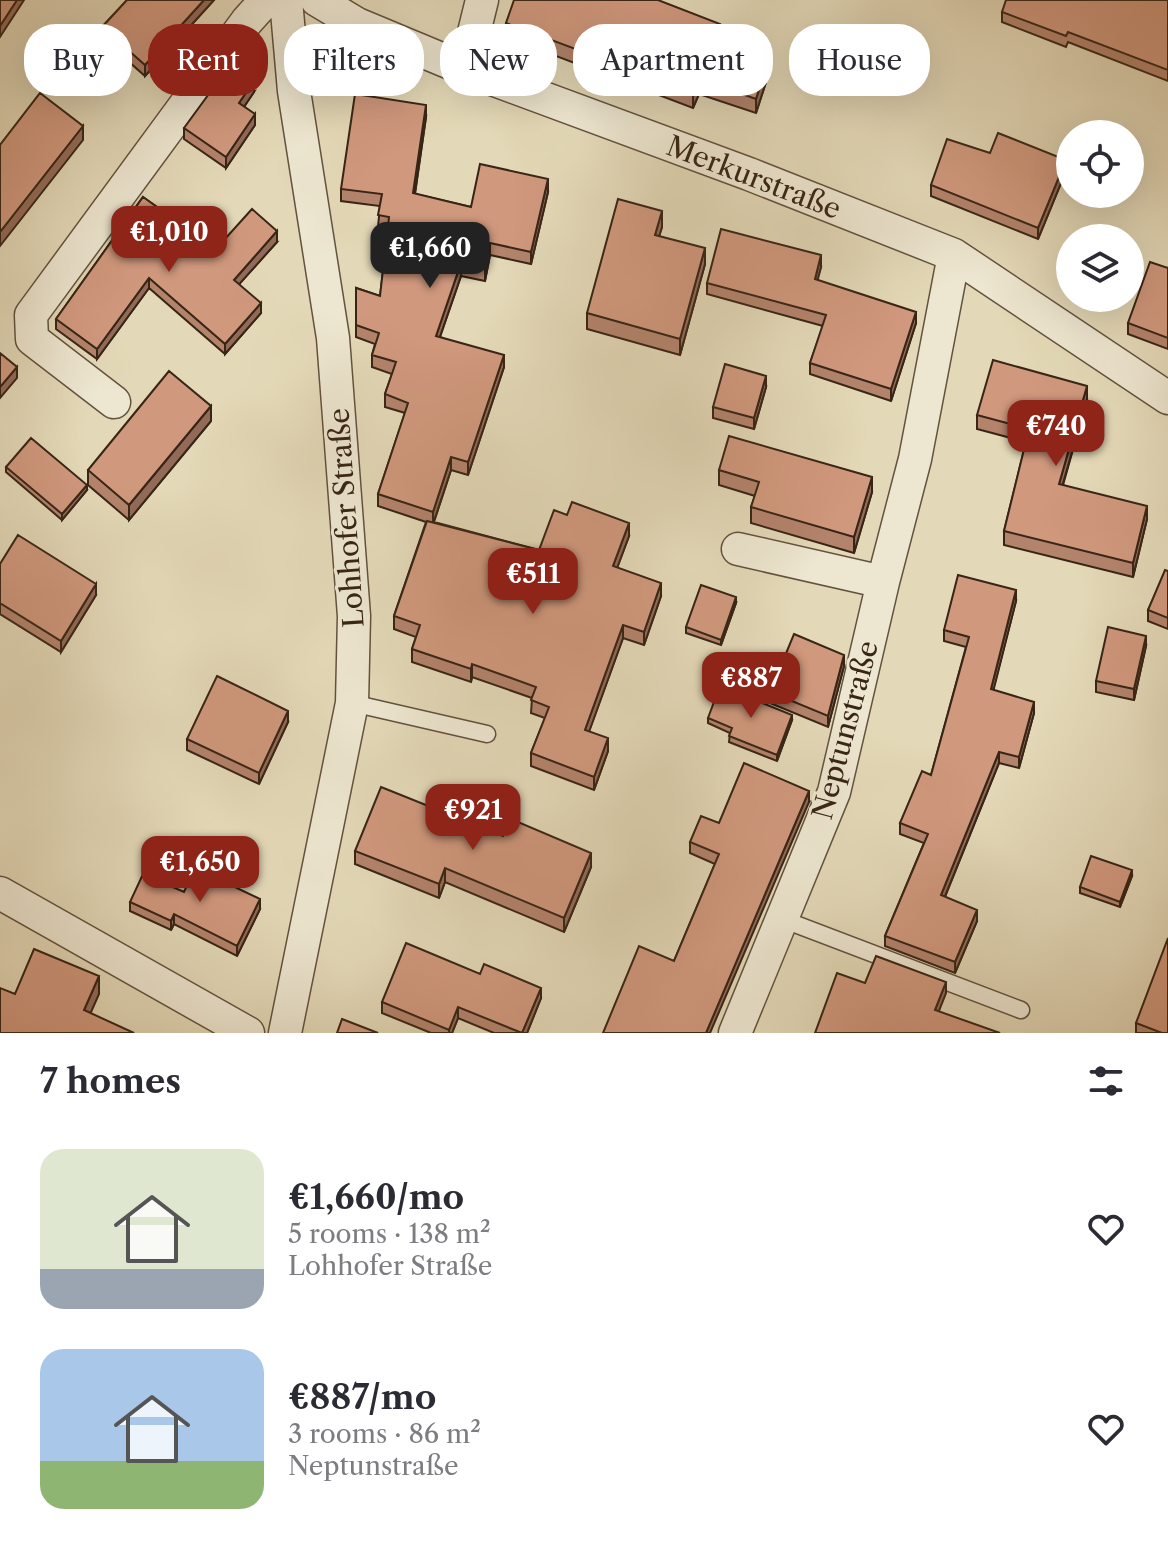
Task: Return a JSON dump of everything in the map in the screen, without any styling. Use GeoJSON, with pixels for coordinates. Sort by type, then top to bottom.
{"type":"FeatureCollection","features":[{"type":"Feature","properties":{"kind":"street"},"geometry":{"type":"LineString","coordinates":[[114,402],[32,339],[31,315],[247,21],[266,0]]}},
{"type":"Feature","properties":{"kind":"street","name":"Lohhofer Straße"},"geometry":{"type":"LineString","coordinates":[[285,1033],[352,703],[353,587],[333,338],[294,91],[286,0]]}},
{"type":"Feature","properties":{"kind":"street","name":"Merkurstraße"},"geometry":{"type":"LineString","coordinates":[[317,0],[357,24],[440,59]]}},
{"type":"Feature","properties":{"kind":"street"},"geometry":{"type":"LineString","coordinates":[[476,24],[482,0]]}},
{"type":"Feature","properties":{"kind":"street","name":"Merkurstraße"},"geometry":{"type":"LineString","coordinates":[[538,96],[749,174],[954,255],[1168,398]]}},
{"type":"Feature","properties":{"kind":"street","name":"Neptunstraße"},"geometry":{"type":"LineString","coordinates":[[735,1033],[834,792],[915,459],[954,255]]}},
{"type":"Feature","properties":{"kind":"street"},"geometry":{"type":"LineString","coordinates":[[738,549],[883,582]]}},
{"type":"Feature","properties":{"kind":"street"},"geometry":{"type":"LineString","coordinates":[[0,893],[248,1033]]}},
{"type":"Feature","properties":{"kind":"lane"},"geometry":{"type":"LineString","coordinates":[[352,703],[487,734]]}},
{"type":"Feature","properties":{"kind":"lane"},"geometry":{"type":"LineString","coordinates":[[782,919],[1021,1010]]}},
{"type":"Feature","properties":{"kind":"building"},"geometry":{"type":"Polygon","coordinates":[[[0,0],[17,0],[0,26],[0,0]]]}},
{"type":"Feature","properties":{"kind":"building"},"geometry":{"type":"Polygon","coordinates":[[[127,0],[204,0],[182,24],[148,24],[148,62],[145,65],[132,54],[132,24],[105,24],[127,0]]]}},
{"type":"Feature","properties":{"kind":"building"},"geometry":{"type":"Polygon","coordinates":[[[514,0],[658,0],[720,24],[573,24],[573,48],[557,42],[557,24],[506,23],[514,0]]]}},
{"type":"Feature","properties":{"kind":"building"},"geometry":{"type":"Polygon","coordinates":[[[1006,0],[1168,0],[1168,70],[1068,32],[1066,36],[1002,12],[1006,0]]]}},
{"type":"Feature","properties":{"kind":"building"},"geometry":{"type":"Polygon","coordinates":[[[38,96],[44,96],[83,126],[0,232],[0,145],[38,96]]]}},
{"type":"Feature","properties":{"kind":"building"},"geometry":{"type":"Polygon","coordinates":[[[207,96],[244,96],[239,103],[255,114],[226,157],[184,128],[207,96]]]}},
{"type":"Feature","properties":{"kind":"building"},"geometry":{"type":"Polygon","coordinates":[[[355,96],[426,105],[413,193],[471,207],[480,164],[548,179],[531,252],[490,243],[485,269],[461,263],[436,336],[504,355],[468,462],[451,457],[433,512],[378,494],[408,403],[385,394],[396,362],[372,355],[379,333],[356,325],[356,288],[380,296],[389,217],[378,215],[382,194],[341,189],[355,96]]]}},
{"type":"Feature","properties":{"kind":"building"},"geometry":{"type":"Polygon","coordinates":[[[998,133],[1056,156],[1056,184],[1038,228],[931,185],[947,139],[990,153],[998,133]]]}},
{"type":"Feature","properties":{"kind":"building"},"geometry":{"type":"Polygon","coordinates":[[[143,197],[216,249],[252,209],[277,231],[234,280],[261,303],[225,344],[149,278],[97,349],[56,319],[143,197]]]}},
{"type":"Feature","properties":{"kind":"building"},"geometry":{"type":"Polygon","coordinates":[[[618,199],[662,211],[655,235],[705,248],[680,339],[587,313],[618,199]]]}},
{"type":"Feature","properties":{"kind":"building"},"geometry":{"type":"Polygon","coordinates":[[[721,229],[821,255],[815,279],[916,312],[891,389],[810,363],[826,315],[707,283],[721,229]]]}},
{"type":"Feature","properties":{"kind":"building"},"geometry":{"type":"Polygon","coordinates":[[[1150,262],[1168,268],[1168,338],[1128,323],[1132,312],[1144,312],[1144,279],[1150,262]]]}},
{"type":"Feature","properties":{"kind":"building"},"geometry":{"type":"Polygon","coordinates":[[[0,353],[17,367],[0,387],[0,353]]]}},
{"type":"Feature","properties":{"kind":"building"},"geometry":{"type":"Polygon","coordinates":[[[993,360],[1087,386],[1059,484],[1147,506],[1133,563],[1004,531],[1029,429],[977,415],[993,360]]]}},
{"type":"Feature","properties":{"kind":"building"},"geometry":{"type":"Polygon","coordinates":[[[725,364],[766,376],[754,418],[713,407],[725,364]]]}},
{"type":"Feature","properties":{"kind":"building"},"geometry":{"type":"Polygon","coordinates":[[[169,371],[211,406],[129,505],[88,470],[169,371]]]}},
{"type":"Feature","properties":{"kind":"building"},"geometry":{"type":"Polygon","coordinates":[[[729,436],[872,477],[854,537],[751,507],[759,482],[719,470],[729,436]]]}},
{"type":"Feature","properties":{"kind":"building"},"geometry":{"type":"Polygon","coordinates":[[[31,438],[87,485],[62,514],[6,467],[31,438]]]}},
{"type":"Feature","properties":{"kind":"building"},"geometry":{"type":"Polygon","coordinates":[[[572,502],[629,523],[613,566],[661,583],[644,632],[623,625],[585,730],[608,738],[594,777],[531,753],[549,707],[531,700],[536,687],[472,664],[471,669],[412,649],[420,625],[394,616],[427,521],[539,550],[554,510],[567,515],[572,502]]]}},
{"type":"Feature","properties":{"kind":"building"},"geometry":{"type":"Polygon","coordinates":[[[18,535],[96,584],[61,641],[0,603],[0,564],[18,535]]]}},
{"type":"Feature","properties":{"kind":"building"},"geometry":{"type":"Polygon","coordinates":[[[1165,570],[1168,571],[1168,618],[1148,610],[1165,570]]]}},
{"type":"Feature","properties":{"kind":"building"},"geometry":{"type":"Polygon","coordinates":[[[958,575],[1016,590],[991,689],[1034,702],[1019,757],[999,752],[941,895],[977,910],[955,962],[885,936],[928,834],[900,823],[922,771],[931,775],[969,637],[944,630],[958,575]]]}},
{"type":"Feature","properties":{"kind":"building"},"geometry":{"type":"Polygon","coordinates":[[[701,585],[736,597],[721,640],[686,627],[701,585]]]}},
{"type":"Feature","properties":{"kind":"building"},"geometry":{"type":"Polygon","coordinates":[[[1108,627],[1146,636],[1134,689],[1096,681],[1108,627]]]}},
{"type":"Feature","properties":{"kind":"building"},"geometry":{"type":"Polygon","coordinates":[[[794,634],[844,655],[828,716],[770,692],[794,634]]]}},
{"type":"Feature","properties":{"kind":"building"},"geometry":{"type":"Polygon","coordinates":[[[217,676],[288,711],[259,773],[187,739],[217,676]]]}},
{"type":"Feature","properties":{"kind":"building"},"geometry":{"type":"Polygon","coordinates":[[[720,686],[792,715],[777,755],[729,736],[732,728],[708,718],[720,686]]]}},
{"type":"Feature","properties":{"kind":"building"},"geometry":{"type":"Polygon","coordinates":[[[744,763],[809,791],[706,1033],[603,1033],[639,946],[674,961],[719,854],[690,842],[701,816],[719,823],[744,763]]]}},
{"type":"Feature","properties":{"kind":"building"},"geometry":{"type":"Polygon","coordinates":[[[381,787],[503,836],[511,819],[591,853],[564,918],[445,868],[439,884],[355,851],[381,787]]]}},
{"type":"Feature","properties":{"kind":"building"},"geometry":{"type":"Polygon","coordinates":[[[1091,856],[1132,870],[1120,902],[1080,887],[1091,856]]]}},
{"type":"Feature","properties":{"kind":"building"},"geometry":{"type":"Polygon","coordinates":[[[195,868],[260,899],[237,946],[174,914],[171,921],[130,902],[143,874],[184,892],[195,868]]]}},
{"type":"Feature","properties":{"kind":"building"},"geometry":{"type":"Polygon","coordinates":[[[1168,938],[1168,1033],[1162,1033],[1136,1023],[1168,938]]]}},
{"type":"Feature","properties":{"kind":"building"},"geometry":{"type":"Polygon","coordinates":[[[406,943],[480,974],[484,964],[541,988],[522,1033],[458,1007],[449,1030],[382,1002],[406,943]]]}},
{"type":"Feature","properties":{"kind":"building"},"geometry":{"type":"Polygon","coordinates":[[[34,949],[99,976],[84,1010],[134,1033],[0,1033],[0,988],[15,994],[34,949]]]}},
{"type":"Feature","properties":{"kind":"building"},"geometry":{"type":"Polygon","coordinates":[[[876,956],[946,982],[935,1010],[1000,1033],[815,1033],[837,973],[865,983],[876,956]]]}},
{"type":"Feature","properties":{"kind":"building"},"geometry":{"type":"Polygon","coordinates":[[[342,1019],[378,1033],[337,1033],[342,1019]]]}}]}
